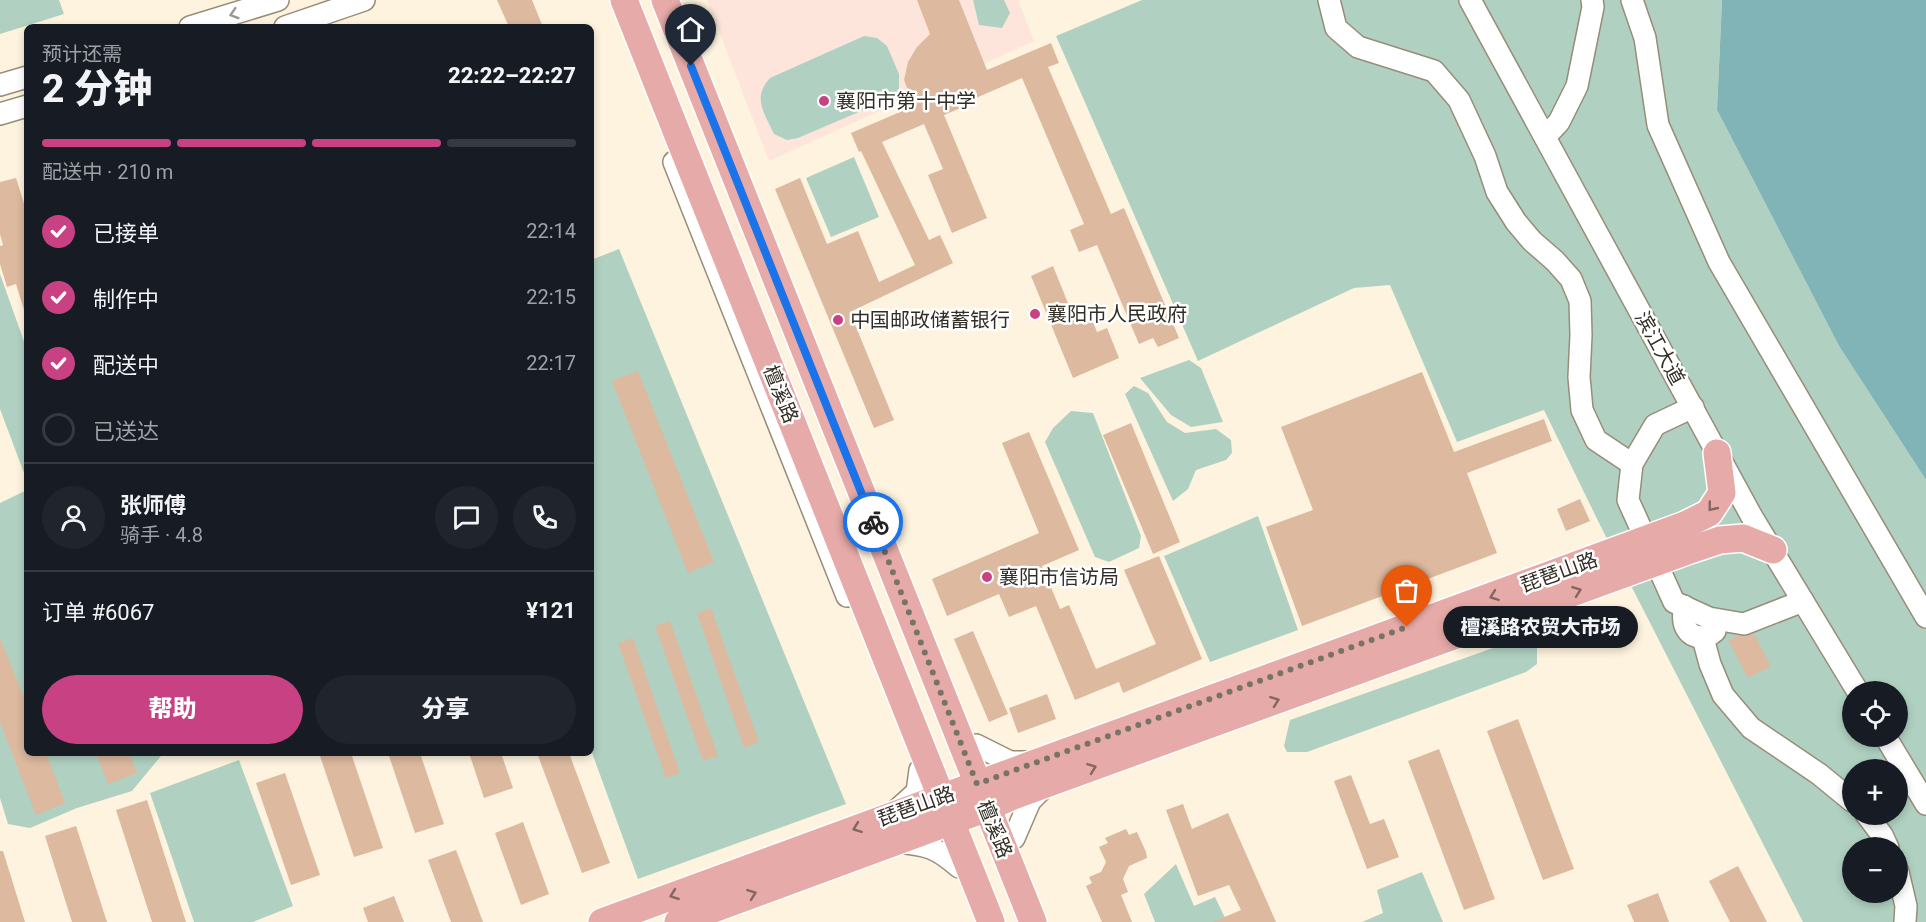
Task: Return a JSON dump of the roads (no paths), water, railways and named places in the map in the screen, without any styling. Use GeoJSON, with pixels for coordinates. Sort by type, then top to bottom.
{"type":"FeatureCollection","features":[{"type":"Feature","properties":{"kind":"main road","name":"檀溪路"},"geometry":{"type":"LineString","coordinates":[[624,0],[942,810],[991,922]]}},
{"type":"Feature","properties":{"kind":"main road","name":"檀溪路"},"geometry":{"type":"LineString","coordinates":[[664,0],[989,793],[1032,922]]}},
{"type":"Feature","properties":{"kind":"main road","name":"琵琶山路"},"geometry":{"type":"LineString","coordinates":[[1652,551],[1685,525],[1709,513],[1722,493],[1718,453]]}},
{"type":"Feature","properties":{"kind":"main road","name":"琵琶山路"},"geometry":{"type":"LineString","coordinates":[[602,922],[891,829],[1652,551],[1743,538],[1773,550]]}},
{"type":"Feature","properties":{"kind":"main road","name":"琵琶山路"},"geometry":{"type":"LineString","coordinates":[[678,922],[891,829]]}},
{"type":"Feature","properties":{"kind":"street"},"geometry":{"type":"LineString","coordinates":[[200,24],[278,0]]}},
{"type":"Feature","properties":{"kind":"street"},"geometry":{"type":"LineString","coordinates":[[294,24],[364,0]]}},
{"type":"Feature","properties":{"kind":"street"},"geometry":{"type":"LineString","coordinates":[[610,0],[822,536],[920,770],[942,810],[959,867],[980,922]]}},
{"type":"Feature","properties":{"kind":"street"},"geometry":{"type":"LineString","coordinates":[[677,0],[976,745],[989,793],[1014,838],[1047,922]]}},
{"type":"Feature","properties":{"kind":"street"},"geometry":{"type":"LineString","coordinates":[[1329,0],[1336,28],[1358,48],[1434,71],[1459,100],[1485,156],[1497,192],[1516,222],[1532,241],[1571,279],[1580,301],[1579,377],[1582,410],[1596,440],[1632,464]]}},
{"type":"Feature","properties":{"kind":"street","name":"滨江大道"},"geometry":{"type":"LineString","coordinates":[[1470,0],[1718,453],[1851,681]]}},
{"type":"Feature","properties":{"kind":"street"},"geometry":{"type":"LineString","coordinates":[[1545,136],[1559,122],[1577,86],[1593,7],[1592,0]]}},
{"type":"Feature","properties":{"kind":"street"},"geometry":{"type":"LineString","coordinates":[[1632,0],[1645,38],[1658,125],[1719,262],[1926,617]]}},
{"type":"Feature","properties":{"kind":"street"},"geometry":{"type":"LineString","coordinates":[[0,85],[24,78]]}},
{"type":"Feature","properties":{"kind":"street"},"geometry":{"type":"LineString","coordinates":[[0,114],[24,107]]}},
{"type":"Feature","properties":{"kind":"street"},"geometry":{"type":"LineString","coordinates":[[1693,407],[1654,425],[1632,464],[1628,500],[1674,602],[1709,618],[1744,624],[1803,601]]}},
{"type":"Feature","properties":{"kind":"street"},"geometry":{"type":"LineString","coordinates":[[1684,606],[1683,620],[1692,636],[1703,638],[1713,634],[1720,620]]}},
{"type":"Feature","properties":{"kind":"street"},"geometry":{"type":"LineString","coordinates":[[1703,638],[1710,664],[1723,695],[1751,728],[1819,774],[1842,793]]}},
{"type":"Feature","properties":{"kind":"street"},"geometry":{"type":"LineString","coordinates":[[976,745],[1010,762],[1042,773],[1014,838]]}},
{"type":"Feature","properties":{"kind":"street"},"geometry":{"type":"LineString","coordinates":[[1892,747],[1926,804]]}},
{"type":"Feature","properties":{"kind":"street"},"geometry":{"type":"LineString","coordinates":[[920,770],[917,792],[906,804],[891,829],[942,852],[959,867]]}},
{"type":"Feature","properties":{"kind":"street"},"geometry":{"type":"LineString","coordinates":[[1905,903],[1905,922]]}},
{"type":"Feature","properties":{"kind":"water"},"geometry":{"type":"Polygon","coordinates":[[[1722,0],[1926,0],[1926,480],[1839,346],[1717,110],[1722,0]]]}},
{"type":"Feature","properties":{"kind":"place","name":"襄阳市第十中学"},"geometry":{"type":"Point","coordinates":[824,101]}},
{"type":"Feature","properties":{"kind":"place","name":"襄阳市人民政府"},"geometry":{"type":"Point","coordinates":[1035,314]}},
{"type":"Feature","properties":{"kind":"place","name":"中国邮政储蓄银行"},"geometry":{"type":"Point","coordinates":[838,320]}},
{"type":"Feature","properties":{"kind":"place","name":"襄阳市信访局"},"geometry":{"type":"Point","coordinates":[987,577]}},
{"type":"Feature","properties":{"kind":"place","name":"檀溪路农贸大市场"},"geometry":{"type":"Point","coordinates":[1407,627]}}]}
